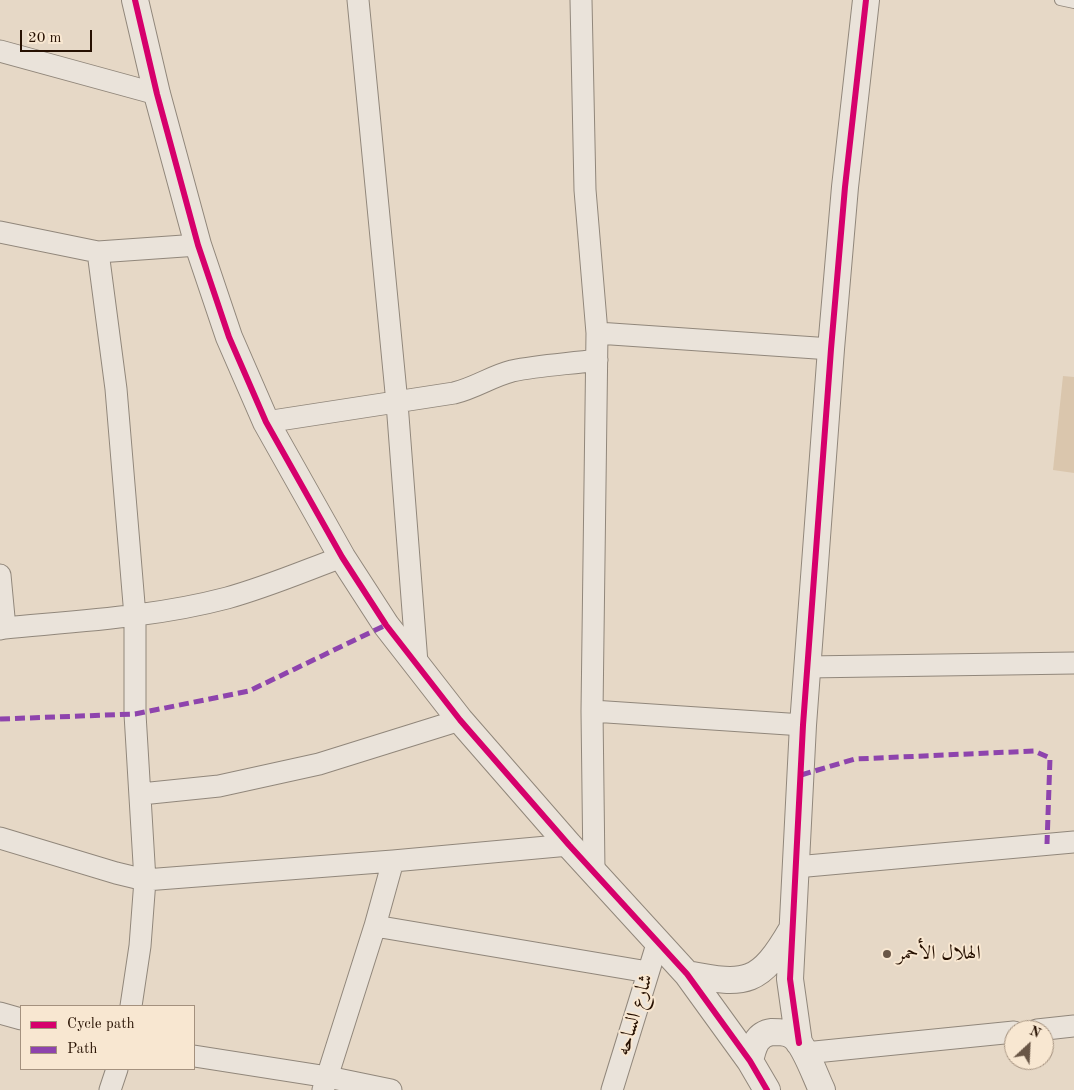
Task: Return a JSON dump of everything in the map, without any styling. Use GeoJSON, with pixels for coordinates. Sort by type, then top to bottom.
{"type":"FeatureCollection","features":[{"type":"Feature","properties":{"kind":"street"},"geometry":{"type":"LineString","coordinates":[[135,0],[156,94],[198,245],[229,337],[266,422],[342,557],[386,625],[460,720],[569,845],[687,974],[750,1061],[767,1090]]}},
{"type":"Feature","properties":{"kind":"street"},"geometry":{"type":"LineString","coordinates":[[358,0],[397,403],[417,663]]}},
{"type":"Feature","properties":{"kind":"street"},"geometry":{"type":"LineString","coordinates":[[581,0],[585,190],[588,244],[597,333],[592,711],[594,871]]}},
{"type":"Feature","properties":{"kind":"street"},"geometry":{"type":"LineString","coordinates":[[802,1048],[790,979],[803,725],[830,349],[845,187],[866,0]]}},
{"type":"Feature","properties":{"kind":"street"},"geometry":{"type":"LineString","coordinates":[[0,50],[156,94]]}},
{"type":"Feature","properties":{"kind":"street"},"geometry":{"type":"LineString","coordinates":[[0,232],[98,252],[198,245]]}},
{"type":"Feature","properties":{"kind":"street"},"geometry":{"type":"LineString","coordinates":[[98,252],[116,390],[135,616],[135,714],[145,880],[140,946],[131,1005]]}},
{"type":"Feature","properties":{"kind":"street"},"geometry":{"type":"LineString","coordinates":[[597,333],[830,349]]}},
{"type":"Feature","properties":{"kind":"street"},"geometry":{"type":"LineString","coordinates":[[266,422],[397,403],[462,391],[475,387],[493,377],[514,371],[597,360]]}},
{"type":"Feature","properties":{"kind":"street"},"geometry":{"type":"LineString","coordinates":[[0,575],[2,629],[135,616],[225,598],[252,591],[342,557]]}},
{"type":"Feature","properties":{"kind":"street"},"geometry":{"type":"LineString","coordinates":[[807,667],[1074,663]]}},
{"type":"Feature","properties":{"kind":"street"},"geometry":{"type":"LineString","coordinates":[[592,711],[803,725]]}},
{"type":"Feature","properties":{"kind":"street"},"geometry":{"type":"LineString","coordinates":[[141,794],[219,786],[302,768],[460,720]]}},
{"type":"Feature","properties":{"kind":"street"},"geometry":{"type":"LineString","coordinates":[[0,838],[145,880],[394,861],[569,845]]}},
{"type":"Feature","properties":{"kind":"street"},"geometry":{"type":"LineString","coordinates":[[796,867],[1074,842]]}},
{"type":"Feature","properties":{"kind":"street"},"geometry":{"type":"LineString","coordinates":[[325,1083],[394,861]]}},
{"type":"Feature","properties":{"kind":"street"},"geometry":{"type":"LineString","coordinates":[[375,926],[648,972]]}},
{"type":"Feature","properties":{"kind":"street"},"geometry":{"type":"LineString","coordinates":[[687,974],[724,980],[742,979],[757,974],[767,966],[781,948],[792,929]]}},
{"type":"Feature","properties":{"kind":"street","name":"شارع الساحه"},"geometry":{"type":"LineString","coordinates":[[612,1090],[658,941]]}},
{"type":"Feature","properties":{"kind":"street"},"geometry":{"type":"LineString","coordinates":[[0,1013],[20,1019]]}},
{"type":"Feature","properties":{"kind":"street"},"geometry":{"type":"LineString","coordinates":[[1054,1028],[1074,1026]]}},
{"type":"Feature","properties":{"kind":"street"},"geometry":{"type":"LineString","coordinates":[[750,1061],[753,1046],[759,1038],[769,1032],[781,1032],[792,1035],[802,1048],[822,1090]]}},
{"type":"Feature","properties":{"kind":"street"},"geometry":{"type":"LineString","coordinates":[[802,1048],[1004,1033]]}},
{"type":"Feature","properties":{"kind":"street"},"geometry":{"type":"LineString","coordinates":[[195,1056],[325,1083],[391,1090]]}},
{"type":"Feature","properties":{"kind":"street"},"geometry":{"type":"LineString","coordinates":[[110,1090],[117,1070]]}},
{"type":"Feature","properties":{"kind":"lane"},"geometry":{"type":"LineString","coordinates":[[1060,0],[1074,3]]}},
{"type":"Feature","properties":{"kind":"shaded area"},"geometry":{"type":"Polygon","coordinates":[[[1063,376],[1074,377],[1074,473],[1053,470],[1063,376]]]}},
{"type":"Feature","properties":{"kind":"marked path"},"geometry":{"type":"LineString","coordinates":[[0,719],[135,714],[249,691],[386,625]]}},
{"type":"Feature","properties":{"kind":"marked path"},"geometry":{"type":"LineString","coordinates":[[801,775],[855,759],[1034,751],[1050,758],[1047,844]]}},
{"type":"Feature","properties":{"kind":"cycle path"},"geometry":{"type":"LineString","coordinates":[[135,0],[157,94],[198,245],[229,337],[266,422],[342,557],[386,625],[460,720],[569,845],[687,974],[750,1061],[767,1090]]}},
{"type":"Feature","properties":{"kind":"cycle path"},"geometry":{"type":"LineString","coordinates":[[799,1043],[790,979],[803,725],[845,187],[866,0]]}},
{"type":"Feature","properties":{"kind":"place","name":"الهلال الأحمر"},"geometry":{"type":"Point","coordinates":[887,954]}}]}
